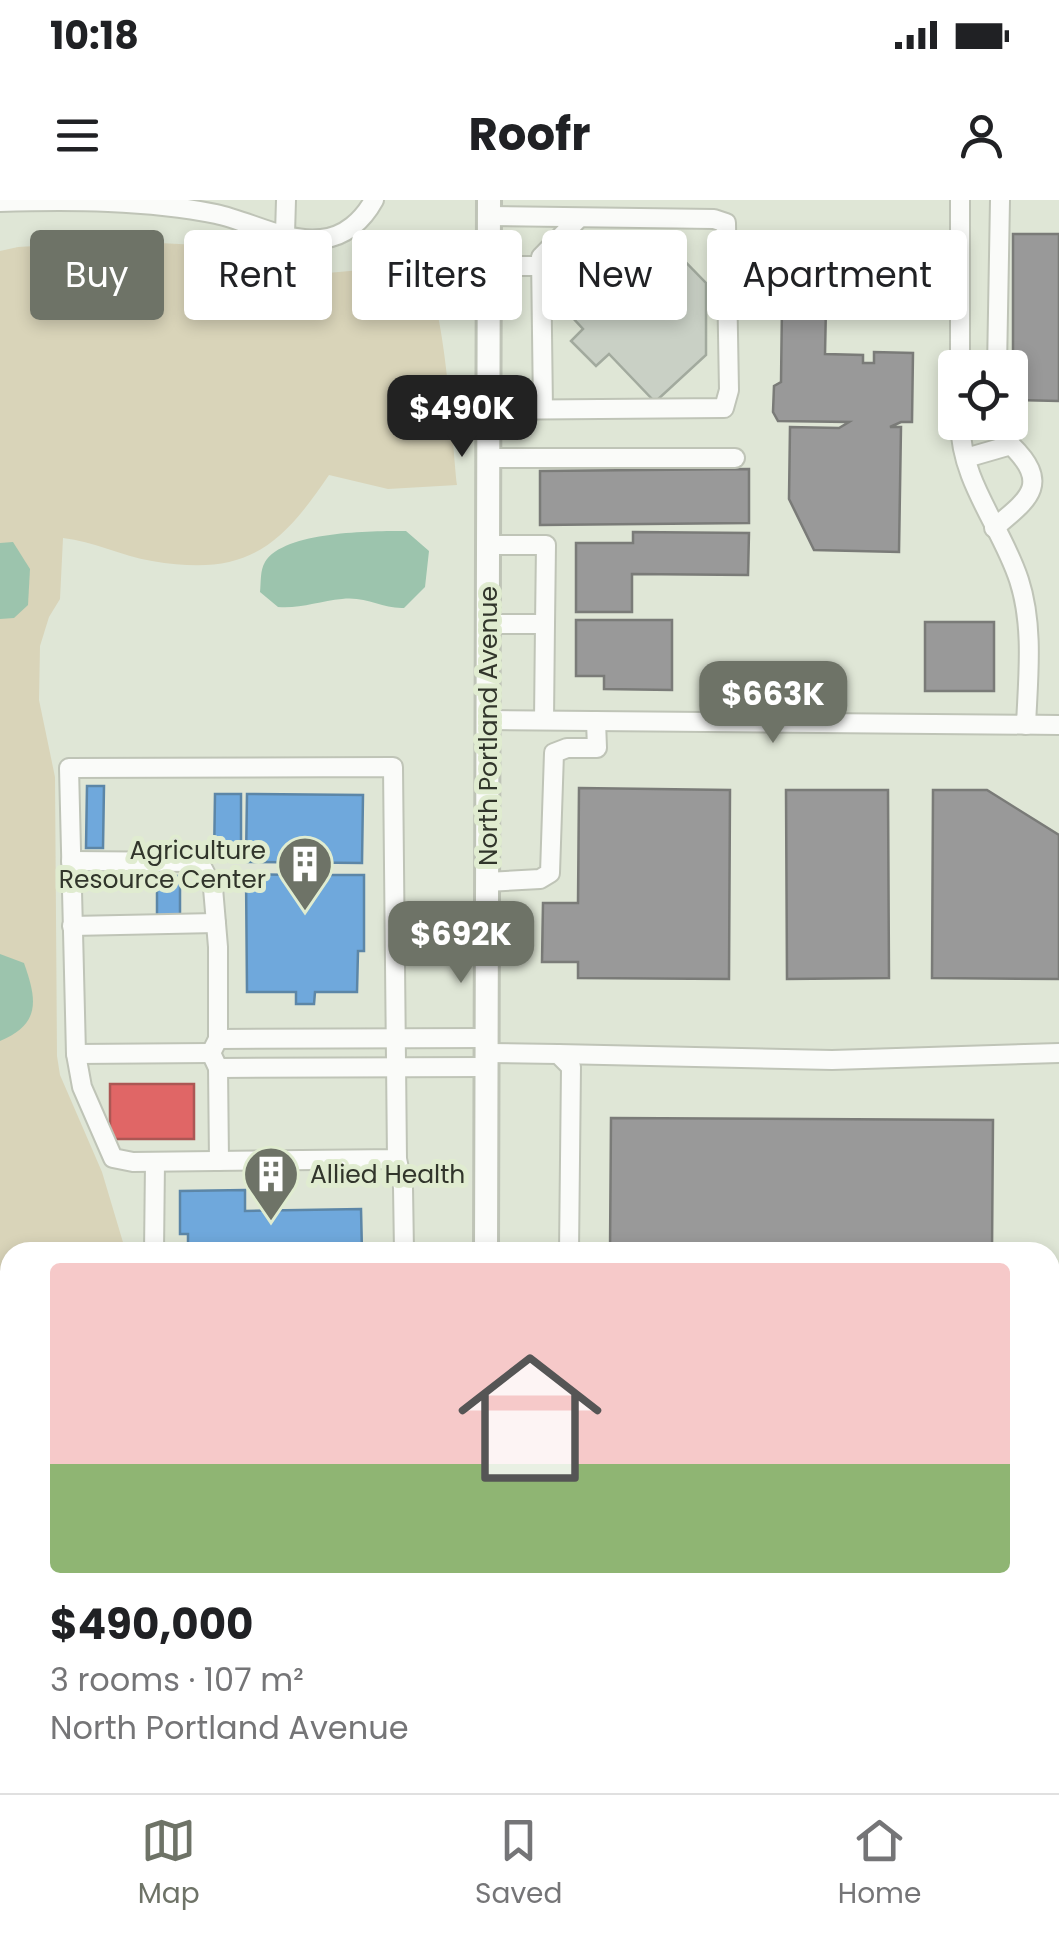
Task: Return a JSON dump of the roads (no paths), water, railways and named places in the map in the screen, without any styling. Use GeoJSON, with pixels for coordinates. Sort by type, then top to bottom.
{"type":"FeatureCollection","features":[{"type":"Feature","properties":{"kind":"main road","name":"North Portland Avenue"},"geometry":{"type":"LineString","coordinates":[[486,1242],[489,320]]}},
{"type":"Feature","properties":{"kind":"street"},"geometry":{"type":"LineString","coordinates":[[285,230],[286,200]]}},
{"type":"Feature","properties":{"kind":"street"},"geometry":{"type":"LineString","coordinates":[[332,236],[341,234],[366,214],[374,200]]}},
{"type":"Feature","properties":{"kind":"street"},"geometry":{"type":"LineString","coordinates":[[960,200],[960,350]]}},
{"type":"Feature","properties":{"kind":"street"},"geometry":{"type":"LineString","coordinates":[[997,350],[1000,200]]}},
{"type":"Feature","properties":{"kind":"street"},"geometry":{"type":"LineString","coordinates":[[0,202],[164,205],[272,230]]}},
{"type":"Feature","properties":{"kind":"street"},"geometry":{"type":"LineString","coordinates":[[488,410],[724,408],[729,390],[726,223],[714,218],[578,218],[489,208]]}},
{"type":"Feature","properties":{"kind":"street"},"geometry":{"type":"LineString","coordinates":[[544,410],[542,257],[578,218]]}},
{"type":"Feature","properties":{"kind":"street"},"geometry":{"type":"LineString","coordinates":[[522,266],[541,266]]}},
{"type":"Feature","properties":{"kind":"street"},"geometry":{"type":"LineString","coordinates":[[963,440],[970,481],[1019,580],[1030,637],[1026,726]]}},
{"type":"Feature","properties":{"kind":"street"},"geometry":{"type":"LineString","coordinates":[[994,528],[1027,500],[1034,478],[1028,462],[1008,440]]}},
{"type":"Feature","properties":{"kind":"street"},"geometry":{"type":"LineString","coordinates":[[966,458],[1011,444]]}},
{"type":"Feature","properties":{"kind":"street"},"geometry":{"type":"LineString","coordinates":[[488,458],[735,458]]}},
{"type":"Feature","properties":{"kind":"street"},"geometry":{"type":"LineString","coordinates":[[488,544],[546,545],[544,720]]}},
{"type":"Feature","properties":{"kind":"street"},"geometry":{"type":"LineString","coordinates":[[488,624],[545,624]]}},
{"type":"Feature","properties":{"kind":"street"},"geometry":{"type":"LineString","coordinates":[[488,720],[1059,725]]}},
{"type":"Feature","properties":{"kind":"street"},"geometry":{"type":"LineString","coordinates":[[487,882],[540,880],[550,873],[554,753],[567,748],[596,748],[596,721]]}},
{"type":"Feature","properties":{"kind":"street"},"geometry":{"type":"LineString","coordinates":[[397,1159],[155,1162],[112,1158],[82,1087],[76,1054],[68,768],[393,768],[397,1159],[403,1186],[404,1242]]}},
{"type":"Feature","properties":{"kind":"street"},"geometry":{"type":"LineString","coordinates":[[71,861],[195,862],[202,866],[213,888],[218,1161]]}},
{"type":"Feature","properties":{"kind":"street"},"geometry":{"type":"LineString","coordinates":[[72,926],[216,923]]}},
{"type":"Feature","properties":{"kind":"street"},"geometry":{"type":"LineString","coordinates":[[76,1054],[216,1053],[395,1038],[487,1053],[832,1060],[1059,1053]]}},
{"type":"Feature","properties":{"kind":"street"},"geometry":{"type":"LineString","coordinates":[[216,1053],[396,1066],[487,1053]]}},
{"type":"Feature","properties":{"kind":"street"},"geometry":{"type":"LineString","coordinates":[[540,1054],[571,1067],[570,1242]]}},
{"type":"Feature","properties":{"kind":"street"},"geometry":{"type":"LineString","coordinates":[[154,1242],[155,1162]]}},
{"type":"Feature","properties":{"kind":"place","name":"Agriculture Resource Center"},"geometry":{"type":"Point","coordinates":[305,913]}},
{"type":"Feature","properties":{"kind":"place","name":"Allied Health"},"geometry":{"type":"Point","coordinates":[271,1223]}}]}
